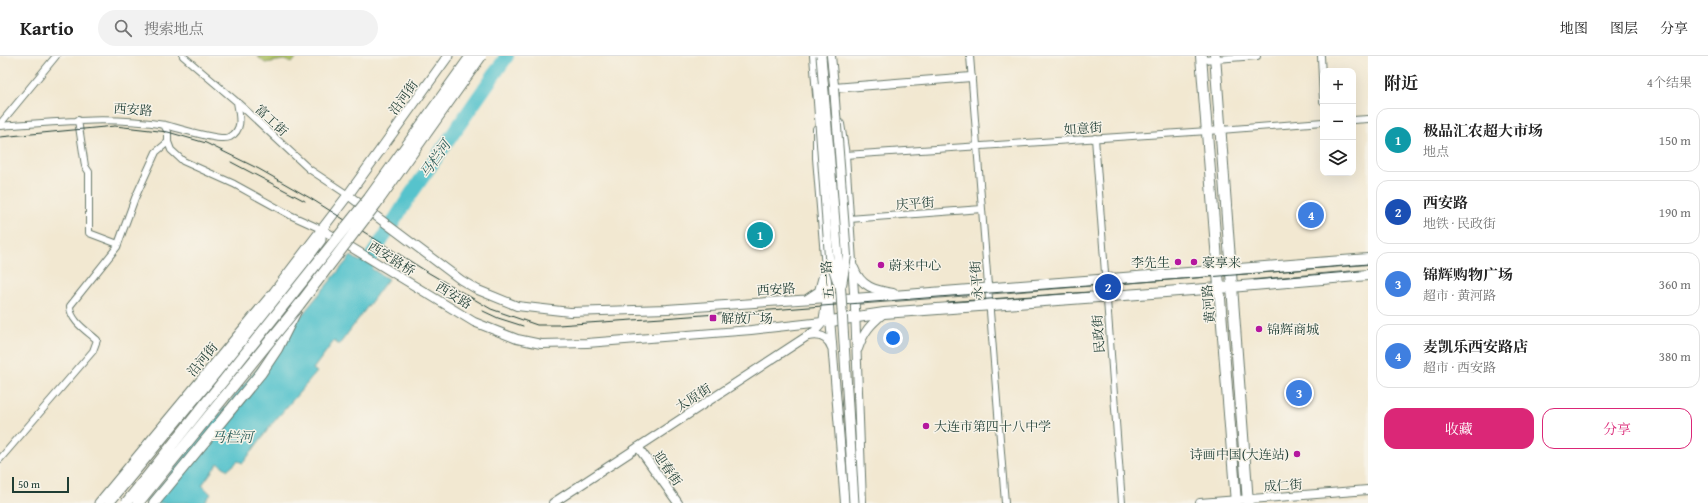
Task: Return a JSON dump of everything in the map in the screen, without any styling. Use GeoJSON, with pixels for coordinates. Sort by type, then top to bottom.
{"type":"FeatureCollection","features":[{"type":"Feature","properties":{"kind":"main road"},"geometry":{"type":"LineString","coordinates":[[126,503],[369,198],[471,56]]}},
{"type":"Feature","properties":{"kind":"main road"},"geometry":{"type":"LineString","coordinates":[[138,503],[299,304],[376,204],[481,56]]}},
{"type":"Feature","properties":{"kind":"main road","name":"五一路"},"geometry":{"type":"LineString","coordinates":[[821,56],[841,294],[854,503]]}},
{"type":"Feature","properties":{"kind":"main road","name":"沿河街"},"geometry":{"type":"LineString","coordinates":[[99,503],[274,292],[348,195],[447,57]]}},
{"type":"Feature","properties":{"kind":"main road","name":"黄河路"},"geometry":{"type":"LineString","coordinates":[[1201,58],[1208,131],[1236,502]]}},
{"type":"Feature","properties":{"kind":"main road","name":"黄河路"},"geometry":{"type":"LineString","coordinates":[[1215,58],[1248,501]]}},
{"type":"Feature","properties":{"kind":"main road","name":"沿河街"},"geometry":{"type":"LineString","coordinates":[[109,503],[280,296],[321,240],[321,229]]}},
{"type":"Feature","properties":{"kind":"main road","name":"西安路"},"geometry":{"type":"LineString","coordinates":[[828,298],[854,299],[1368,258]]}},
{"type":"Feature","properties":{"kind":"main road"},"geometry":{"type":"LineString","coordinates":[[827,322],[884,313],[1219,288],[1368,275]]}},
{"type":"Feature","properties":{"kind":"main road"},"geometry":{"type":"LineString","coordinates":[[154,503],[261,373],[290,326],[299,304]]}},
{"type":"Feature","properties":{"kind":"street"},"geometry":{"type":"LineString","coordinates":[[0,125],[56,56]]}},
{"type":"Feature","properties":{"kind":"street","name":"富工街"},"geometry":{"type":"LineString","coordinates":[[183,56],[237,102],[309,169],[348,195]]}},
{"type":"Feature","properties":{"kind":"street"},"geometry":{"type":"LineString","coordinates":[[814,56],[830,257],[841,294]]}},
{"type":"Feature","properties":{"kind":"street"},"geometry":{"type":"LineString","coordinates":[[831,56],[847,256],[841,294]]}},
{"type":"Feature","properties":{"kind":"street","name":"永平街"},"geometry":{"type":"LineString","coordinates":[[970,56],[1005,503]]}},
{"type":"Feature","properties":{"kind":"street"},"geometry":{"type":"LineString","coordinates":[[1201,58],[1257,56]]}},
{"type":"Feature","properties":{"kind":"street"},"geometry":{"type":"LineString","coordinates":[[1321,56],[1322,68]]}},
{"type":"Feature","properties":{"kind":"street"},"geometry":{"type":"LineString","coordinates":[[834,88],[971,78]]}},
{"type":"Feature","properties":{"kind":"street"},"geometry":{"type":"LineString","coordinates":[[817,88],[817,158],[828,298],[827,322],[834,352],[845,503]]}},
{"type":"Feature","properties":{"kind":"street"},"geometry":{"type":"LineString","coordinates":[[834,88],[845,155],[855,318],[862,503]]}},
{"type":"Feature","properties":{"kind":"street"},"geometry":{"type":"LineString","coordinates":[[164,125],[185,129],[215,138],[229,138],[240,126],[237,102]]}},
{"type":"Feature","properties":{"kind":"street"},"geometry":{"type":"LineString","coordinates":[[1356,120],[1368,119]]}},
{"type":"Feature","properties":{"kind":"street"},"geometry":{"type":"LineString","coordinates":[[78,120],[85,166],[89,172],[89,233],[118,244]]}},
{"type":"Feature","properties":{"kind":"street","name":"西安路"},"geometry":{"type":"LineString","coordinates":[[0,125],[78,120],[138,121],[164,125],[168,132],[168,142],[171,150],[183,161],[234,184],[283,212],[321,229]]}},
{"type":"Feature","properties":{"kind":"street","name":"如意街"},"geometry":{"type":"LineString","coordinates":[[845,155],[1320,122]]}},
{"type":"Feature","properties":{"kind":"street","name":"民政街"},"geometry":{"type":"LineString","coordinates":[[1095,138],[1122,503]]}},
{"type":"Feature","properties":{"kind":"street"},"geometry":{"type":"LineString","coordinates":[[0,459],[93,351],[97,340],[78,323],[70,313],[70,306],[107,262],[118,244],[135,198],[156,152],[168,142]]}},
{"type":"Feature","properties":{"kind":"street","name":"西安路桥"},"geometry":{"type":"LineString","coordinates":[[348,195],[436,262]]}},
{"type":"Feature","properties":{"kind":"street","name":"庆平街"},"geometry":{"type":"LineString","coordinates":[[849,219],[982,209]]}},
{"type":"Feature","properties":{"kind":"street","name":"西安路桥"},"geometry":{"type":"LineString","coordinates":[[321,229],[419,290]]}},
{"type":"Feature","properties":{"kind":"street"},"geometry":{"type":"LineString","coordinates":[[805,300],[819,291],[823,273],[824,255]]}},
{"type":"Feature","properties":{"kind":"street"},"geometry":{"type":"LineString","coordinates":[[851,260],[857,276],[868,288],[906,295]]}},
{"type":"Feature","properties":{"kind":"street","name":"西安路"},"geometry":{"type":"LineString","coordinates":[[436,262],[478,290],[517,306],[535,309],[570,312],[667,309],[828,298]]}},
{"type":"Feature","properties":{"kind":"street","name":"西安路"},"geometry":{"type":"LineString","coordinates":[[419,290],[474,322],[517,339],[541,344],[587,344],[827,322]]}},
{"type":"Feature","properties":{"kind":"street","name":"太原街"},"geometry":{"type":"LineString","coordinates":[[553,503],[815,331],[854,299]]}},
{"type":"Feature","properties":{"kind":"street"},"geometry":{"type":"LineString","coordinates":[[857,363],[858,349],[865,331],[870,324],[884,313]]}},
{"type":"Feature","properties":{"kind":"street"},"geometry":{"type":"LineString","coordinates":[[807,336],[814,335],[823,337],[831,344],[834,352]]}},
{"type":"Feature","properties":{"kind":"street","name":"迎春街"},"geometry":{"type":"LineString","coordinates":[[638,447],[678,503]]}},
{"type":"Feature","properties":{"kind":"street","name":"成仁街"},"geometry":{"type":"LineString","coordinates":[[1200,503],[1236,502],[1368,490]]}},
{"type":"Feature","properties":{"kind":"green space"},"geometry":{"type":"Polygon","coordinates":[[[257,56],[297,57],[292,63],[284,60],[265,63],[257,56]]]}},
{"type":"Feature","properties":{"kind":"water","name":"马栏河"},"geometry":{"type":"Polygon","coordinates":[[[351,256],[388,279],[339,345],[334,341],[313,369],[317,372],[272,424],[243,463],[238,461],[228,470],[218,463],[202,485],[211,494],[204,503],[145,503],[351,256]]]}},
{"type":"Feature","properties":{"kind":"waterway","name":"马栏河"},"geometry":{"type":"LineString","coordinates":[[366,265],[411,194],[507,56]]}},
{"type":"Feature","properties":{"kind":"tram line"},"geometry":{"type":"LineString","coordinates":[[0,137],[115,126],[168,132],[206,143],[259,169],[310,198],[429,273],[491,309],[537,325],[558,325],[720,314],[1368,264]]}},
{"type":"Feature","properties":{"kind":"tram line"},"geometry":{"type":"LineString","coordinates":[[231,162],[305,201]]}},
{"type":"Feature","properties":{"kind":"tram line"},"geometry":{"type":"LineString","coordinates":[[1254,280],[1360,271]]}},
{"type":"Feature","properties":{"kind":"tram line"},"geometry":{"type":"LineString","coordinates":[[947,302],[1089,292]]}},
{"type":"Feature","properties":{"kind":"tram line"},"geometry":{"type":"LineString","coordinates":[[483,311],[498,318],[523,326]]}},
{"type":"Feature","properties":{"kind":"place","name":"麦凯乐西安路店"},"geometry":{"type":"Point","coordinates":[1311,215]}},
{"type":"Feature","properties":{"kind":"place","name":"极品汇农超大市场"},"geometry":{"type":"Point","coordinates":[760,235]}},
{"type":"Feature","properties":{"kind":"place","name":"李先生"},"geometry":{"type":"Point","coordinates":[1178,262]}},
{"type":"Feature","properties":{"kind":"place","name":"豪享来"},"geometry":{"type":"Point","coordinates":[1194,262]}},
{"type":"Feature","properties":{"kind":"place","name":"蔚来中心"},"geometry":{"type":"Point","coordinates":[881,265]}},
{"type":"Feature","properties":{"kind":"place","name":"西安路"},"geometry":{"type":"Point","coordinates":[1108,287]}},
{"type":"Feature","properties":{"kind":"place","name":"解放广场"},"geometry":{"type":"Point","coordinates":[713,318]}},
{"type":"Feature","properties":{"kind":"place","name":"锦辉商城"},"geometry":{"type":"Point","coordinates":[1259,329]}},
{"type":"Feature","properties":{"kind":"place","name":"锦辉购物广场"},"geometry":{"type":"Point","coordinates":[1299,393]}},
{"type":"Feature","properties":{"kind":"place","name":"大连市第四十八中学"},"geometry":{"type":"Point","coordinates":[926,426]}},
{"type":"Feature","properties":{"kind":"place","name":"诗画中国(大连站)"},"geometry":{"type":"Point","coordinates":[1297,454]}}]}
